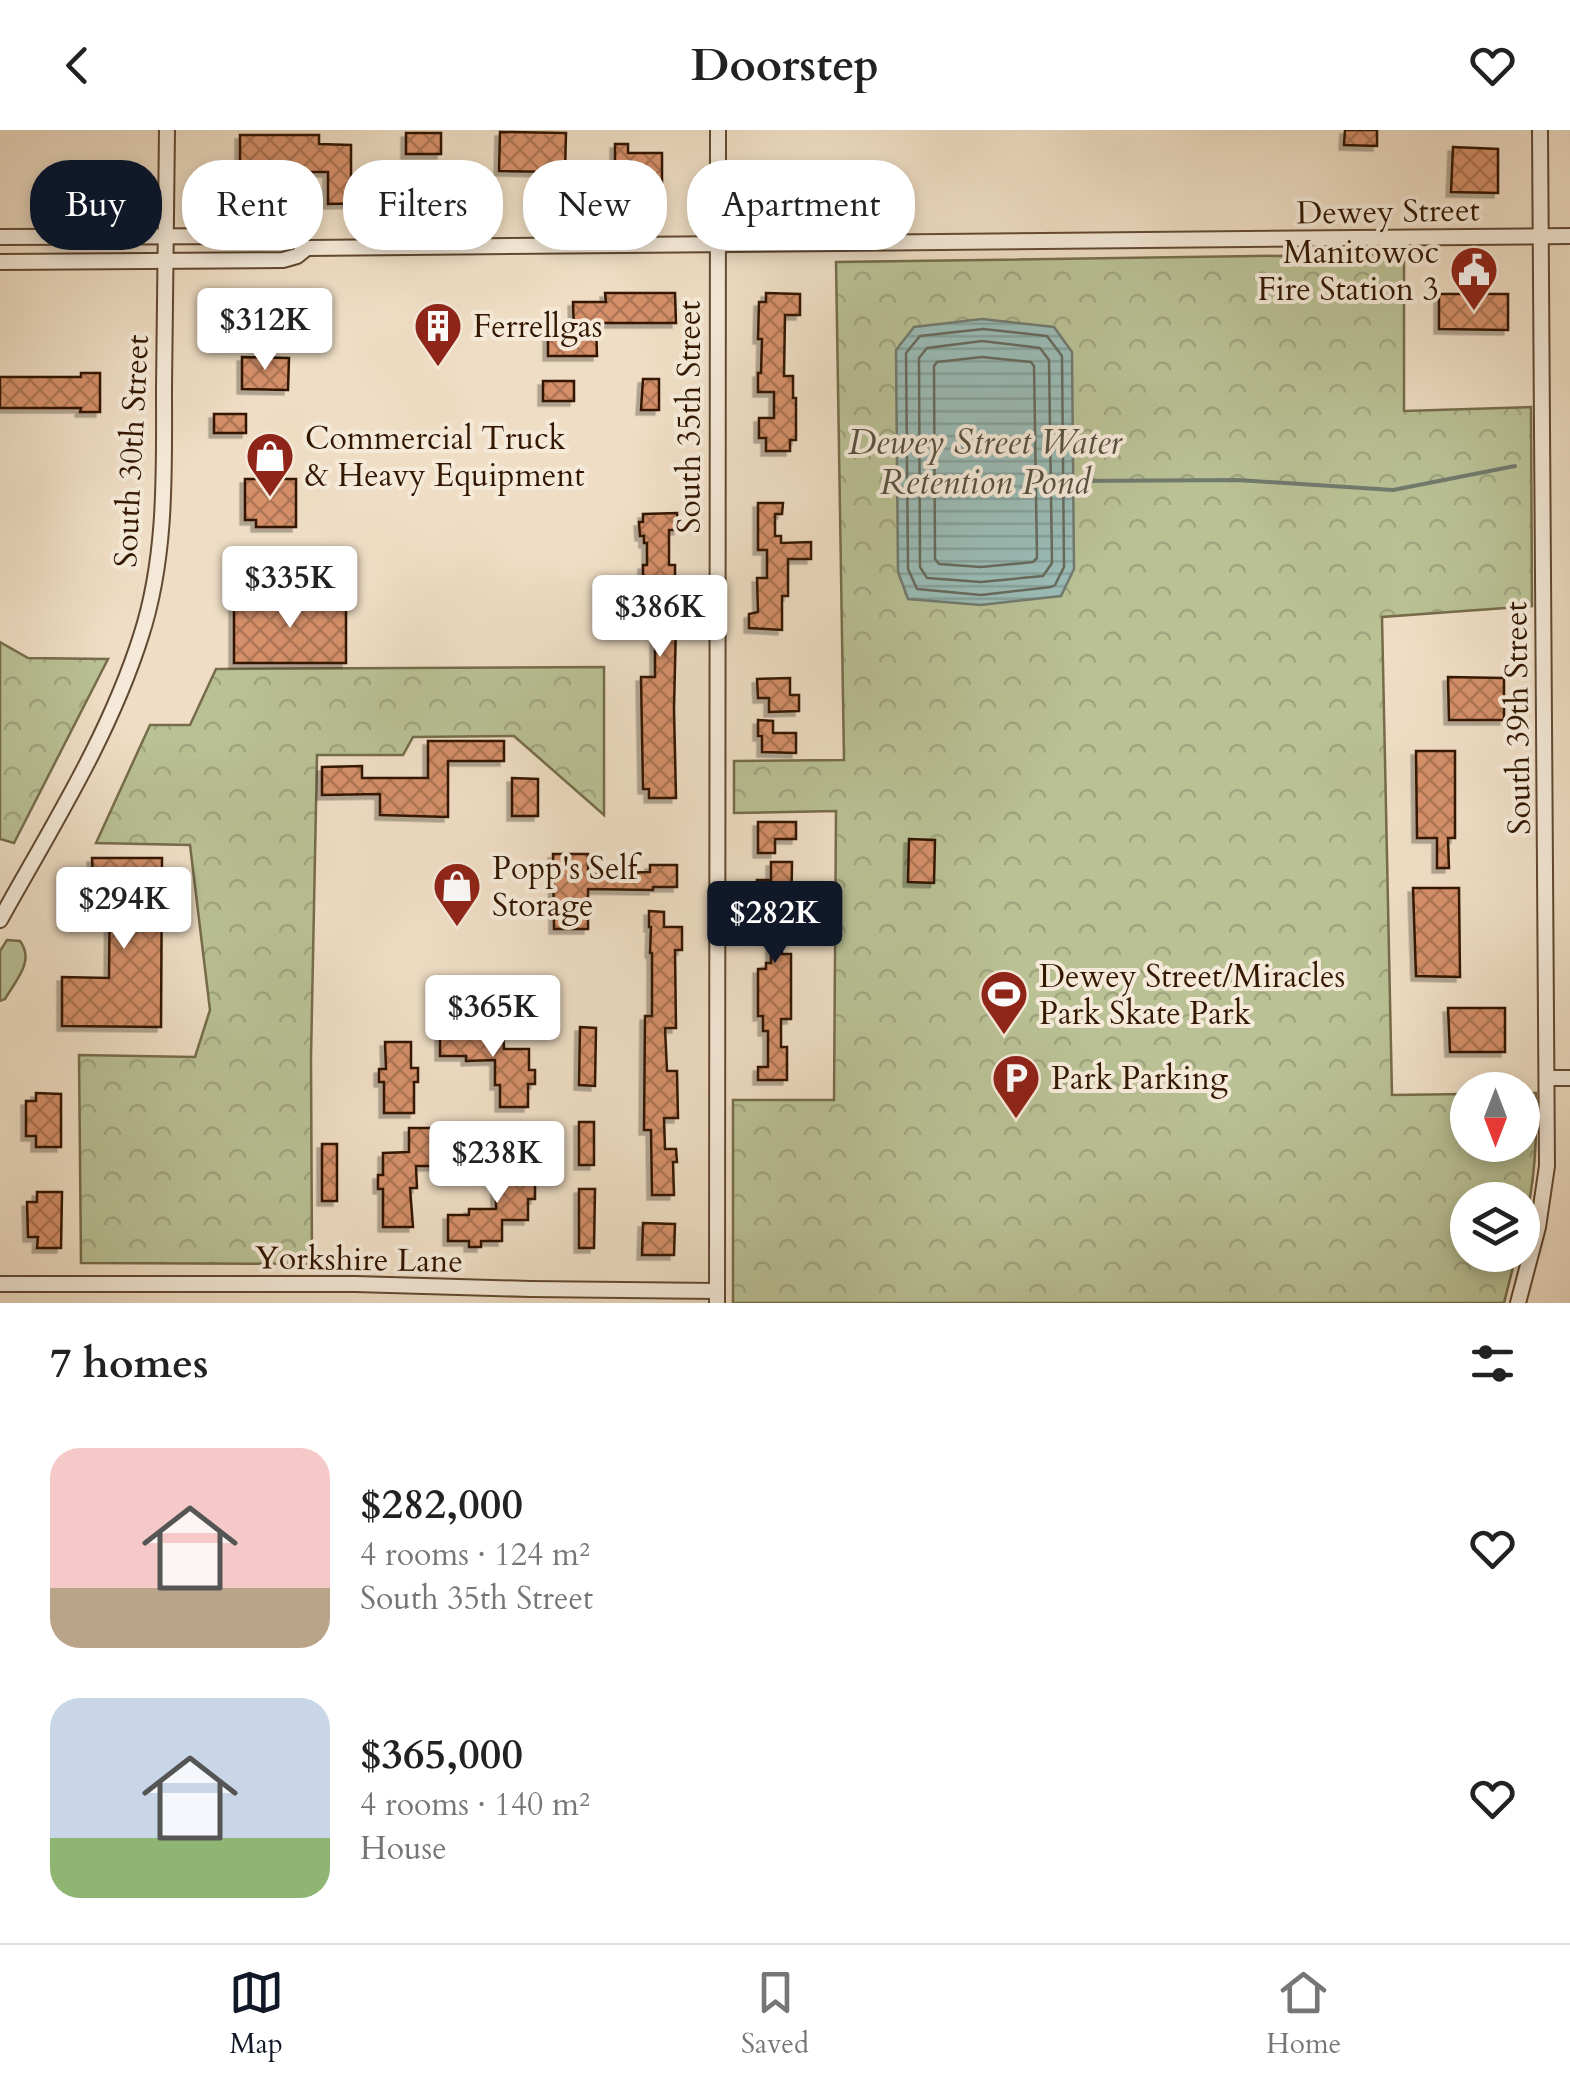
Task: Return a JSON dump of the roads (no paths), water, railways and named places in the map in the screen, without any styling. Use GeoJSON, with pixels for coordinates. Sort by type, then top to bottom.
{"type":"FeatureCollection","features":[{"type":"Feature","properties":{"kind":"street","name":"South 30th Street"},"geometry":{"type":"LineString","coordinates":[[0,920],[98,741],[143,632],[163,508],[167,130]]}},
{"type":"Feature","properties":{"kind":"street","name":"South 35th Street"},"geometry":{"type":"LineString","coordinates":[[717,160],[718,130]]}},
{"type":"Feature","properties":{"kind":"street","name":"South 39th Street"},"geometry":{"type":"LineString","coordinates":[[1518,1303],[1538,1226],[1547,1166],[1540,130]]}},
{"type":"Feature","properties":{"kind":"street","name":"Dewey Street"},"geometry":{"type":"LineString","coordinates":[[0,237],[182,236]]}},
{"type":"Feature","properties":{"kind":"street","name":"Dewey Street"},"geometry":{"type":"LineString","coordinates":[[915,242],[1570,236]]}},
{"type":"Feature","properties":{"kind":"street","name":"Dewey Street"},"geometry":{"type":"LineString","coordinates":[[323,248],[687,244]]}},
{"type":"Feature","properties":{"kind":"street","name":"Dewey Street"},"geometry":{"type":"LineString","coordinates":[[0,262],[283,260],[304,250]]}},
{"type":"Feature","properties":{"kind":"street","name":"South 35th Street"},"geometry":{"type":"LineString","coordinates":[[716,250],[717,1297]]}},
{"type":"Feature","properties":{"kind":"street"},"geometry":{"type":"LineString","coordinates":[[1548,1078],[1570,1078]]}},
{"type":"Feature","properties":{"kind":"street","name":"Yorkshire Lane"},"geometry":{"type":"LineString","coordinates":[[0,1284],[355,1284],[717,1297]]}},
{"type":"Feature","properties":{"kind":"water","name":"Dewey Street Water Retention Pond"},"geometry":{"type":"Polygon","coordinates":[[[982,319],[1054,327],[1072,352],[1074,569],[1061,596],[981,605],[908,599],[898,572],[896,350],[914,327],[982,319]]]}},
{"type":"Feature","properties":{"kind":"waterway"},"geometry":{"type":"LineString","coordinates":[[1074,481],[1238,480],[1393,490],[1515,466]]}},
{"type":"Feature","properties":{"kind":"place","name":"Manitowoc Fire Station 3"},"geometry":{"type":"Point","coordinates":[1474,312]}},
{"type":"Feature","properties":{"kind":"place","name":"Ferrellgas"},"geometry":{"type":"Point","coordinates":[438,368]}},
{"type":"Feature","properties":{"kind":"place","name":"Commercial Truck & Heavy Equipment"},"geometry":{"type":"Point","coordinates":[270,498]}},
{"type":"Feature","properties":{"kind":"place","name":"Popp's Self Storage"},"geometry":{"type":"Point","coordinates":[457,928]}},
{"type":"Feature","properties":{"kind":"place","name":"Dewey Street/Miracles Park Skate Park"},"geometry":{"type":"Point","coordinates":[1004,1036]}},
{"type":"Feature","properties":{"kind":"place","name":"Park Parking"},"geometry":{"type":"Point","coordinates":[1016,1120]}}]}
